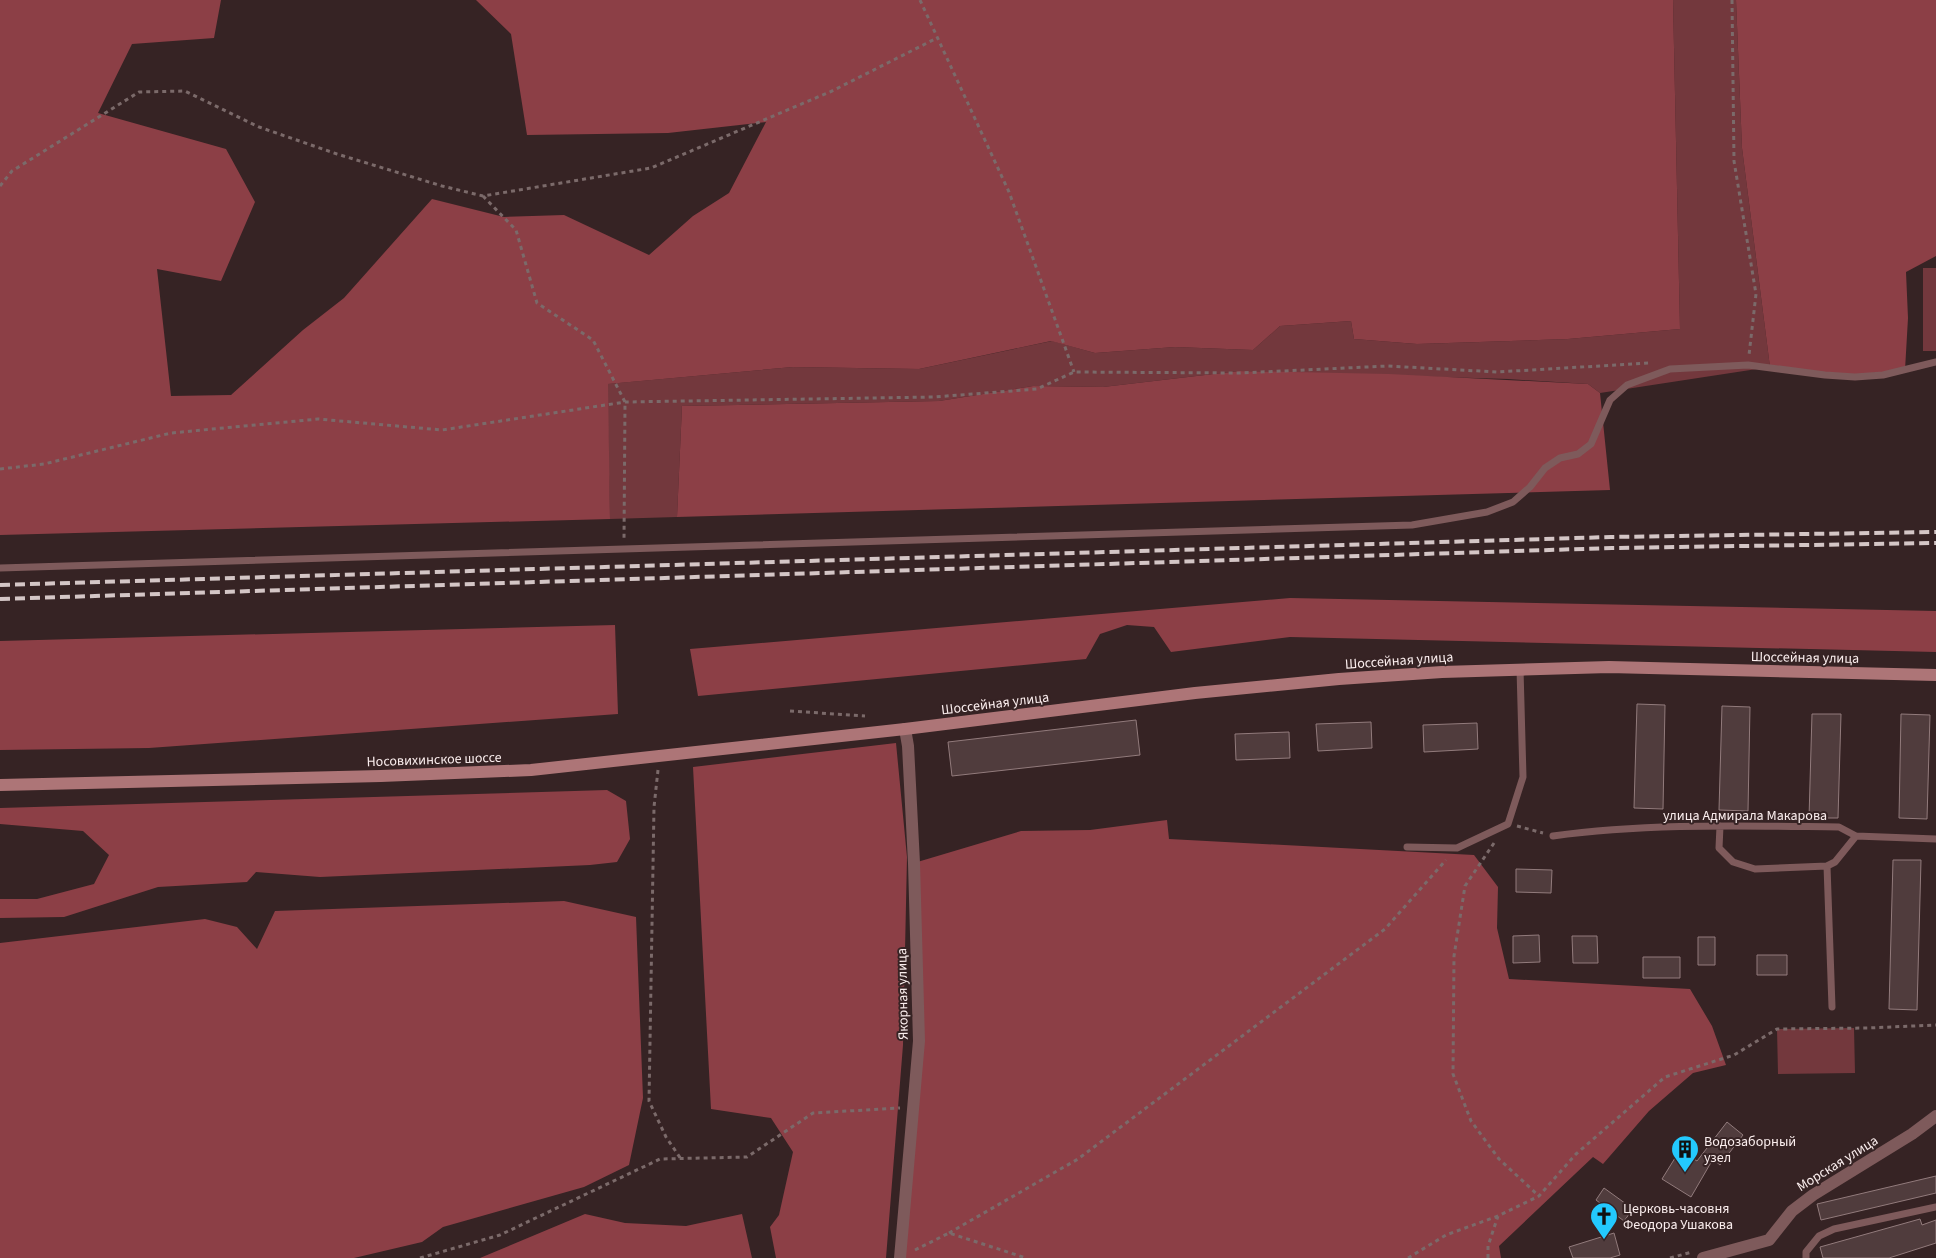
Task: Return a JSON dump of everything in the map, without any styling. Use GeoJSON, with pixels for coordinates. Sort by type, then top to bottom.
{"type":"FeatureCollection","features":[{"type":"Feature","properties":{"kind":"main road","name":"Шоссейная улица"},"geometry":{"type":"LineString","coordinates":[[867,732],[1205,692],[1339,679],[1520,669],[1609,667],[1936,675]]}},
{"type":"Feature","properties":{"kind":"main road","name":"Носовихинское шоссе"},"geometry":{"type":"LineString","coordinates":[[0,785],[381,776],[531,770],[867,732]]}},
{"type":"Feature","properties":{"kind":"street","name":"Якорная улица"},"geometry":{"type":"LineString","coordinates":[[900,1257],[918,1041],[914,863],[908,746],[904,729]]}},
{"type":"Feature","properties":{"kind":"street","name":"Морская улица"},"geometry":{"type":"LineString","coordinates":[[1703,1258],[1769,1240],[1792,1211],[1813,1195],[1912,1134],[1936,1116]]}},
{"type":"Feature","properties":{"kind":"lane"},"geometry":{"type":"LineString","coordinates":[[0,568],[1412,525],[1487,512],[1513,502],[1530,487],[1545,468],[1560,458],[1578,454],[1591,444],[1610,400],[1627,385],[1670,369],[1748,365],[1855,377],[1883,375],[1936,362]]}},
{"type":"Feature","properties":{"kind":"lane"},"geometry":{"type":"LineString","coordinates":[[1406,847],[1457,848],[1508,824],[1523,777],[1520,669]]}},
{"type":"Feature","properties":{"kind":"lane"},"geometry":{"type":"LineString","coordinates":[[1720,826],[1719,848],[1733,862],[1755,869],[1827,866],[1834,862],[1856,836]]}},
{"type":"Feature","properties":{"kind":"lane","name":"улица Адмирала Макарова"},"geometry":{"type":"LineString","coordinates":[[1553,836],[1629,829],[1720,826],[1839,827],[1856,836],[1936,839]]}},
{"type":"Feature","properties":{"kind":"lane"},"geometry":{"type":"LineString","coordinates":[[1827,866],[1832,1007]]}},
{"type":"Feature","properties":{"kind":"lane"},"geometry":{"type":"LineString","coordinates":[[1806,1258],[1806,1252],[1819,1236],[1834,1229],[1936,1207]]}},
{"type":"Feature","properties":{"kind":"path"},"geometry":{"type":"LineString","coordinates":[[920,0],[1009,192],[1074,372]]}},
{"type":"Feature","properties":{"kind":"path"},"geometry":{"type":"LineString","coordinates":[[1732,0],[1734,161],[1756,294],[1748,365]]}},
{"type":"Feature","properties":{"kind":"path"},"geometry":{"type":"LineString","coordinates":[[0,186],[12,171],[139,92],[185,91],[259,127],[346,157],[442,186],[483,196],[651,168],[832,91],[937,38]]}},
{"type":"Feature","properties":{"kind":"path"},"geometry":{"type":"LineString","coordinates":[[483,196],[516,230],[537,303],[592,340],[625,402],[624,550]]}},
{"type":"Feature","properties":{"kind":"path"},"geometry":{"type":"LineString","coordinates":[[0,468],[44,464],[171,433],[318,419],[442,430],[625,402],[934,397],[1037,389],[1074,372],[1240,373],[1388,366],[1497,372],[1650,364],[1670,369]]}},
{"type":"Feature","properties":{"kind":"path"},"geometry":{"type":"LineString","coordinates":[[790,711],[865,716]]}},
{"type":"Feature","properties":{"kind":"path"},"geometry":{"type":"LineString","coordinates":[[659,757],[654,807],[649,1101],[666,1138],[681,1159]]}},
{"type":"Feature","properties":{"kind":"path"},"geometry":{"type":"LineString","coordinates":[[1540,1196],[1499,1159],[1471,1121],[1453,1074],[1454,956],[1465,886],[1508,824],[1553,836]]}},
{"type":"Feature","properties":{"kind":"path"},"geometry":{"type":"LineString","coordinates":[[900,1257],[949,1233],[1078,1159],[1385,929],[1457,848]]}},
{"type":"Feature","properties":{"kind":"path"},"geometry":{"type":"LineString","coordinates":[[1408,1258],[1446,1235],[1498,1216],[1540,1196],[1576,1154],[1665,1077],[1734,1055],[1777,1029],[1936,1025]]}},
{"type":"Feature","properties":{"kind":"path"},"geometry":{"type":"LineString","coordinates":[[420,1258],[500,1234],[660,1159],[747,1157],[813,1113],[914,1107]]}},
{"type":"Feature","properties":{"kind":"path"},"geometry":{"type":"LineString","coordinates":[[1488,1258],[1488,1246],[1498,1216]]}},
{"type":"Feature","properties":{"kind":"path"},"geometry":{"type":"LineString","coordinates":[[949,1233],[1026,1258]]}},
{"type":"Feature","properties":{"kind":"shaded area"},"geometry":{"type":"Polygon","coordinates":[[[0,0],[221,0],[214,38],[132,44],[98,113],[226,149],[255,202],[221,281],[157,269],[171,396],[231,395],[303,330],[344,298],[432,199],[504,217],[564,215],[649,255],[693,216],[729,193],[766,122],[668,133],[527,135],[511,34],[476,0],[1673,0],[1680,329],[1568,339],[1417,344],[1354,339],[1351,321],[1280,326],[1253,350],[1175,347],[1095,353],[1051,341],[919,369],[793,367],[608,384],[610,519],[0,535],[0,0]]]}},
{"type":"Feature","properties":{"kind":"shaded area"},"geometry":{"type":"Polygon","coordinates":[[[1673,0],[1736,0],[1742,148],[1770,367],[1600,393],[1588,384],[1508,379],[1239,371],[1103,387],[1033,386],[939,401],[682,406],[677,517],[610,519],[607,384],[793,367],[919,369],[1052,341],[1095,353],[1175,347],[1253,350],[1280,326],[1351,321],[1354,339],[1417,344],[1568,339],[1680,329],[1673,0]]]}},
{"type":"Feature","properties":{"kind":"shaded area"},"geometry":{"type":"Polygon","coordinates":[[[1736,0],[1936,0],[1936,256],[1906,272],[1908,318],[1905,370],[1840,376],[1770,367],[1742,148],[1736,0]]]}},
{"type":"Feature","properties":{"kind":"shaded area"},"geometry":{"type":"Polygon","coordinates":[[[1923,268],[1936,268],[1936,351],[1923,351],[1923,268]]]}},
{"type":"Feature","properties":{"kind":"shaded area"},"geometry":{"type":"Polygon","coordinates":[[[1239,371],[1389,374],[1588,384],[1600,393],[1610,490],[677,517],[682,406],[939,401],[1033,386],[1103,387],[1239,371]]]}},
{"type":"Feature","properties":{"kind":"shaded area"},"geometry":{"type":"Polygon","coordinates":[[[1290,598],[1936,611],[1936,652],[1290,637],[1171,652],[1154,627],[1127,625],[1100,634],[1086,659],[698,696],[690,649],[1290,598]]]}},
{"type":"Feature","properties":{"kind":"shaded area"},"geometry":{"type":"Polygon","coordinates":[[[615,625],[618,714],[149,748],[0,750],[0,641],[615,625]]]}},
{"type":"Feature","properties":{"kind":"shaded area"},"geometry":{"type":"Polygon","coordinates":[[[896,743],[907,857],[903,1045],[886,1258],[776,1258],[770,1227],[779,1215],[793,1152],[771,1118],[711,1109],[693,767],[896,743]]]}},
{"type":"Feature","properties":{"kind":"shaded area"},"geometry":{"type":"Polygon","coordinates":[[[607,790],[626,801],[630,839],[617,862],[590,865],[320,877],[256,872],[247,882],[158,887],[64,917],[0,918],[0,899],[37,899],[94,884],[109,855],[83,831],[0,824],[0,808],[607,790]]]}},
{"type":"Feature","properties":{"kind":"shaded area"},"geometry":{"type":"Polygon","coordinates":[[[1167,820],[1169,839],[1474,855],[1498,887],[1497,928],[1509,979],[1690,989],[1712,1026],[1726,1065],[1693,1073],[1649,1111],[1603,1164],[1593,1157],[1499,1246],[1501,1258],[900,1258],[914,1107],[914,863],[1021,831],[1090,830],[1167,820]]]}},
{"type":"Feature","properties":{"kind":"shaded area"},"geometry":{"type":"Polygon","coordinates":[[[564,901],[636,917],[643,1098],[629,1165],[584,1187],[443,1227],[422,1242],[354,1258],[0,1258],[0,943],[205,919],[237,927],[257,949],[275,911],[564,901]]]}},
{"type":"Feature","properties":{"kind":"shaded area"},"geometry":{"type":"Polygon","coordinates":[[[1854,1028],[1855,1073],[1778,1074],[1777,1029],[1854,1028]]]}},
{"type":"Feature","properties":{"kind":"shaded area"},"geometry":{"type":"Polygon","coordinates":[[[585,1214],[625,1223],[686,1226],[742,1214],[752,1258],[480,1258],[585,1214]]]}},
{"type":"Feature","properties":{"kind":"building"},"geometry":{"type":"Polygon","coordinates":[[[1637,704],[1665,705],[1663,809],[1634,808],[1637,704]]]}},
{"type":"Feature","properties":{"kind":"building"},"geometry":{"type":"Polygon","coordinates":[[[1722,706],[1750,707],[1748,811],[1719,810],[1722,706]]]}},
{"type":"Feature","properties":{"kind":"building"},"geometry":{"type":"Polygon","coordinates":[[[1812,714],[1841,714],[1838,818],[1809,818],[1812,714]]]}},
{"type":"Feature","properties":{"kind":"building"},"geometry":{"type":"Polygon","coordinates":[[[1901,714],[1930,715],[1927,819],[1899,818],[1901,714]]]}},
{"type":"Feature","properties":{"kind":"building"},"geometry":{"type":"Polygon","coordinates":[[[1136,720],[1140,755],[952,776],[948,742],[1136,720]]]}},
{"type":"Feature","properties":{"kind":"building"},"geometry":{"type":"Polygon","coordinates":[[[1371,722],[1372,748],[1318,751],[1316,724],[1371,722]]]}},
{"type":"Feature","properties":{"kind":"building"},"geometry":{"type":"Polygon","coordinates":[[[1477,723],[1478,749],[1424,752],[1423,725],[1477,723]]]}},
{"type":"Feature","properties":{"kind":"building"},"geometry":{"type":"Polygon","coordinates":[[[1289,732],[1290,758],[1236,760],[1235,734],[1289,732]]]}},
{"type":"Feature","properties":{"kind":"building"},"geometry":{"type":"Polygon","coordinates":[[[1893,860],[1921,860],[1917,1010],[1889,1009],[1893,860]]]}},
{"type":"Feature","properties":{"kind":"building"},"geometry":{"type":"Polygon","coordinates":[[[1516,869],[1552,870],[1551,893],[1516,892],[1516,869]]]}},
{"type":"Feature","properties":{"kind":"building"},"geometry":{"type":"Polygon","coordinates":[[[1539,935],[1540,962],[1513,963],[1513,936],[1539,935]]]}},
{"type":"Feature","properties":{"kind":"building"},"geometry":{"type":"Polygon","coordinates":[[[1572,936],[1597,936],[1598,963],[1573,963],[1572,936]]]}},
{"type":"Feature","properties":{"kind":"building"},"geometry":{"type":"Polygon","coordinates":[[[1698,937],[1715,937],[1715,965],[1698,965],[1698,937]]]}},
{"type":"Feature","properties":{"kind":"building"},"geometry":{"type":"Polygon","coordinates":[[[1757,955],[1787,955],[1787,975],[1757,975],[1757,955]]]}},
{"type":"Feature","properties":{"kind":"building"},"geometry":{"type":"Polygon","coordinates":[[[1643,957],[1680,957],[1680,978],[1643,978],[1643,957]]]}},
{"type":"Feature","properties":{"kind":"building"},"geometry":{"type":"Polygon","coordinates":[[[1727,1122],[1743,1135],[1720,1165],[1713,1159],[1691,1197],[1662,1179],[1680,1150],[1697,1161],[1727,1122]]]}},
{"type":"Feature","properties":{"kind":"building"},"geometry":{"type":"Polygon","coordinates":[[[1936,1176],[1936,1193],[1821,1220],[1817,1204],[1936,1176]]]}},
{"type":"Feature","properties":{"kind":"building"},"geometry":{"type":"Polygon","coordinates":[[[1604,1188],[1633,1209],[1624,1221],[1596,1200],[1604,1188]]]}},
{"type":"Feature","properties":{"kind":"building"},"geometry":{"type":"Polygon","coordinates":[[[1920,1219],[1922,1225],[1936,1220],[1936,1243],[1889,1258],[1823,1258],[1820,1247],[1920,1219]]]}},
{"type":"Feature","properties":{"kind":"building","name":"Церковь-часовня Феодора Ушакова"},"geometry":{"type":"Polygon","coordinates":[[[1614,1233],[1620,1255],[1610,1258],[1573,1258],[1569,1247],[1614,1233]]]}},
{"type":"Feature","properties":{"kind":"railway"},"geometry":{"type":"LineString","coordinates":[[0,585],[1611,537],[1936,532]]}},
{"type":"Feature","properties":{"kind":"railway"},"geometry":{"type":"LineString","coordinates":[[0,599],[1612,548],[1936,543]]}},
{"type":"Feature","properties":{"kind":"place","name":"Водозаборный узел"},"geometry":{"type":"Point","coordinates":[1685,1173]}},
{"type":"Feature","properties":{"kind":"place","name":"Церковь-часовня Феодора Ушакова"},"geometry":{"type":"Point","coordinates":[1604,1240]}}]}
